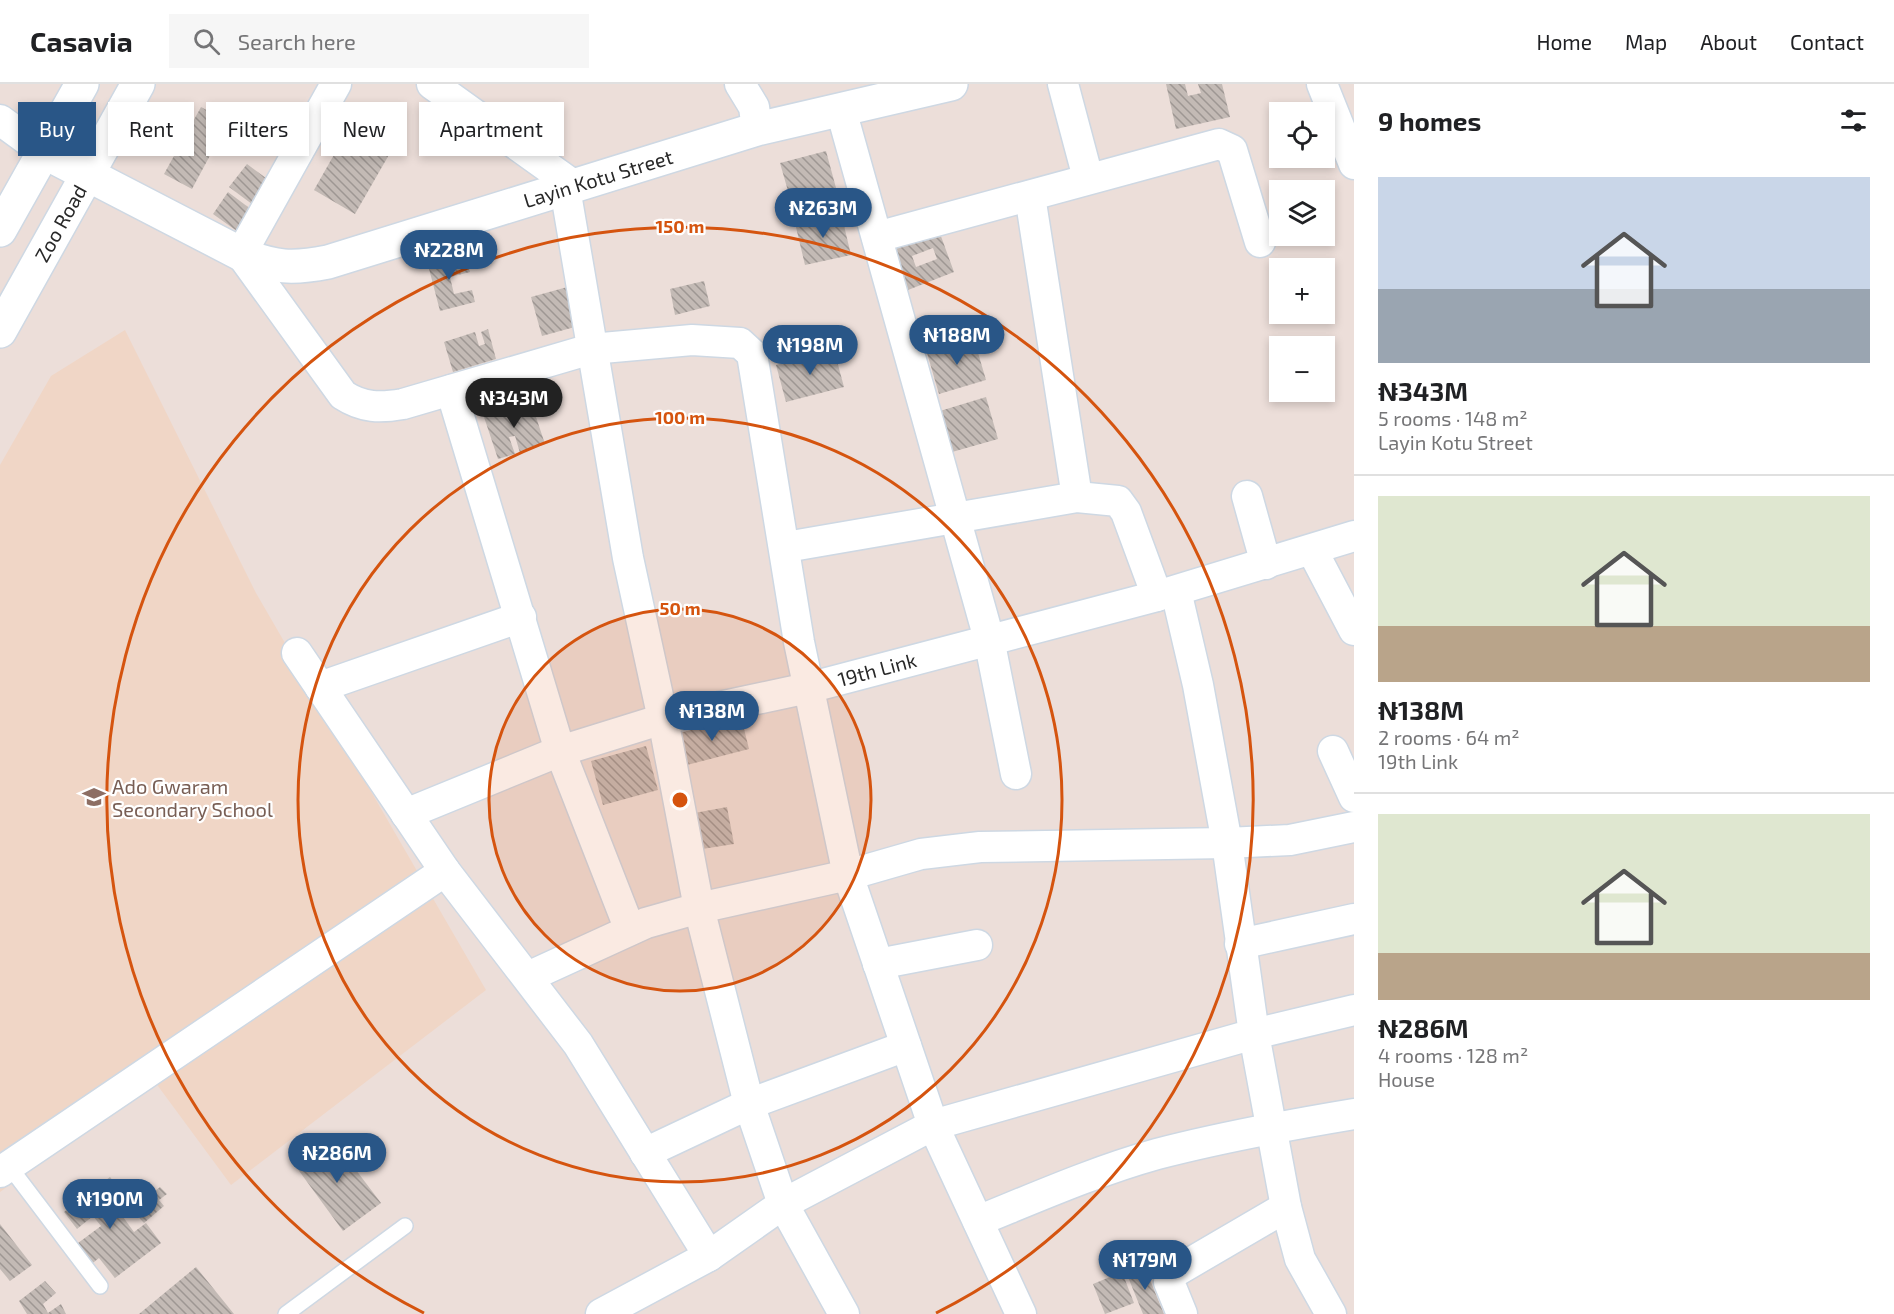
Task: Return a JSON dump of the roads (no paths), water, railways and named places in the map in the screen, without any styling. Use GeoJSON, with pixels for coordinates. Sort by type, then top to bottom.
{"type":"FeatureCollection","features":[{"type":"Feature","properties":{"kind":"street"},"geometry":{"type":"LineString","coordinates":[[72,102],[82,84]]}},
{"type":"Feature","properties":{"kind":"street","name":"Zoo Road"},"geometry":{"type":"LineString","coordinates":[[0,331],[138,84]]}},
{"type":"Feature","properties":{"kind":"street"},"geometry":{"type":"LineString","coordinates":[[336,84],[241,254],[344,394],[358,405],[384,407],[591,349],[692,340],[740,343],[752,354],[808,688],[848,875],[933,1125],[1021,1314]]}},
{"type":"Feature","properties":{"kind":"street"},"geometry":{"type":"LineString","coordinates":[[432,84],[569,187],[591,349],[628,558],[663,719],[699,908],[749,1104],[783,1204],[844,1314]]}},
{"type":"Feature","properties":{"kind":"street"},"geometry":{"type":"LineString","coordinates":[[740,84],[754,106],[757,129]]}},
{"type":"Feature","properties":{"kind":"street","name":"Layin Kotu Street"},"geometry":{"type":"LineString","coordinates":[[51,156],[241,254],[270,266],[288,267],[328,262],[757,129],[951,84]]}},
{"type":"Feature","properties":{"kind":"street"},"geometry":{"type":"LineString","coordinates":[[1063,84],[1088,178]]}},
{"type":"Feature","properties":{"kind":"street"},"geometry":{"type":"LineString","coordinates":[[1322,84],[1354,164]]}},
{"type":"Feature","properties":{"kind":"street"},"geometry":{"type":"LineString","coordinates":[[841,110],[989,639],[1016,774]]}},
{"type":"Feature","properties":{"kind":"street"},"geometry":{"type":"LineString","coordinates":[[0,120],[18,133]]}},
{"type":"Feature","properties":{"kind":"street"},"geometry":{"type":"LineString","coordinates":[[877,237],[1212,144],[1225,146],[1232,150],[1260,242]]}},
{"type":"Feature","properties":{"kind":"street"},"geometry":{"type":"LineString","coordinates":[[0,230],[42,156]]}},
{"type":"Feature","properties":{"kind":"street"},"geometry":{"type":"LineString","coordinates":[[1030,196],[1077,497]]}},
{"type":"Feature","properties":{"kind":"street"},"geometry":{"type":"LineString","coordinates":[[451,390],[560,751],[630,930]]}},
{"type":"Feature","properties":{"kind":"street"},"geometry":{"type":"LineString","coordinates":[[1247,496],[1266,564]]}},
{"type":"Feature","properties":{"kind":"street"},"geometry":{"type":"LineString","coordinates":[[786,547],[1077,497],[1118,501],[1126,512],[1166,593],[1198,685],[1227,843],[1254,1034],[1286,1207],[1300,1259],[1331,1314]]}},
{"type":"Feature","properties":{"kind":"street","name":"19th Link"},"geometry":{"type":"LineString","coordinates":[[405,814],[560,751],[663,719],[808,688],[1166,593],[1354,536]]}},
{"type":"Feature","properties":{"kind":"street"},"geometry":{"type":"LineString","coordinates":[[1312,550],[1354,630]]}},
{"type":"Feature","properties":{"kind":"street"},"geometry":{"type":"LineString","coordinates":[[320,687],[521,617]]}},
{"type":"Feature","properties":{"kind":"street"},"geometry":{"type":"LineString","coordinates":[[297,653],[405,814],[578,1044],[710,1256]]}},
{"type":"Feature","properties":{"kind":"street"},"geometry":{"type":"LineString","coordinates":[[1333,751],[1354,797]]}},
{"type":"Feature","properties":{"kind":"street"},"geometry":{"type":"LineString","coordinates":[[528,976],[630,930],[699,908],[848,875],[921,854],[980,847],[1290,840],[1354,827]]}},
{"type":"Feature","properties":{"kind":"street"},"geometry":{"type":"LineString","coordinates":[[5,1169],[446,871]]}},
{"type":"Feature","properties":{"kind":"street"},"geometry":{"type":"LineString","coordinates":[[1240,944],[1354,919]]}},
{"type":"Feature","properties":{"kind":"street"},"geometry":{"type":"LineString","coordinates":[[878,964],[977,945]]}},
{"type":"Feature","properties":{"kind":"street"},"geometry":{"type":"LineString","coordinates":[[601,1314],[710,1256],[783,1204],[933,1125],[1254,1034],[1354,1010]]}},
{"type":"Feature","properties":{"kind":"street"},"geometry":{"type":"LineString","coordinates":[[645,1153],[749,1104],[906,1046]]}},
{"type":"Feature","properties":{"kind":"street"},"geometry":{"type":"LineString","coordinates":[[978,1221],[1084,1177],[1158,1154],[1271,1128],[1354,1114]]}},
{"type":"Feature","properties":{"kind":"street"},"geometry":{"type":"LineString","coordinates":[[1182,1314],[1171,1293],[1169,1282],[1173,1273],[1286,1207]]}},
{"type":"Feature","properties":{"kind":"lane"},"geometry":{"type":"LineString","coordinates":[[5,1169],[100,1286]]}},
{"type":"Feature","properties":{"kind":"lane"},"geometry":{"type":"LineString","coordinates":[[286,1314],[405,1226]]}},
{"type":"Feature","properties":{"kind":"place","name":"Ado Gwaram Secondary School"},"geometry":{"type":"Point","coordinates":[94,797]}}]}
